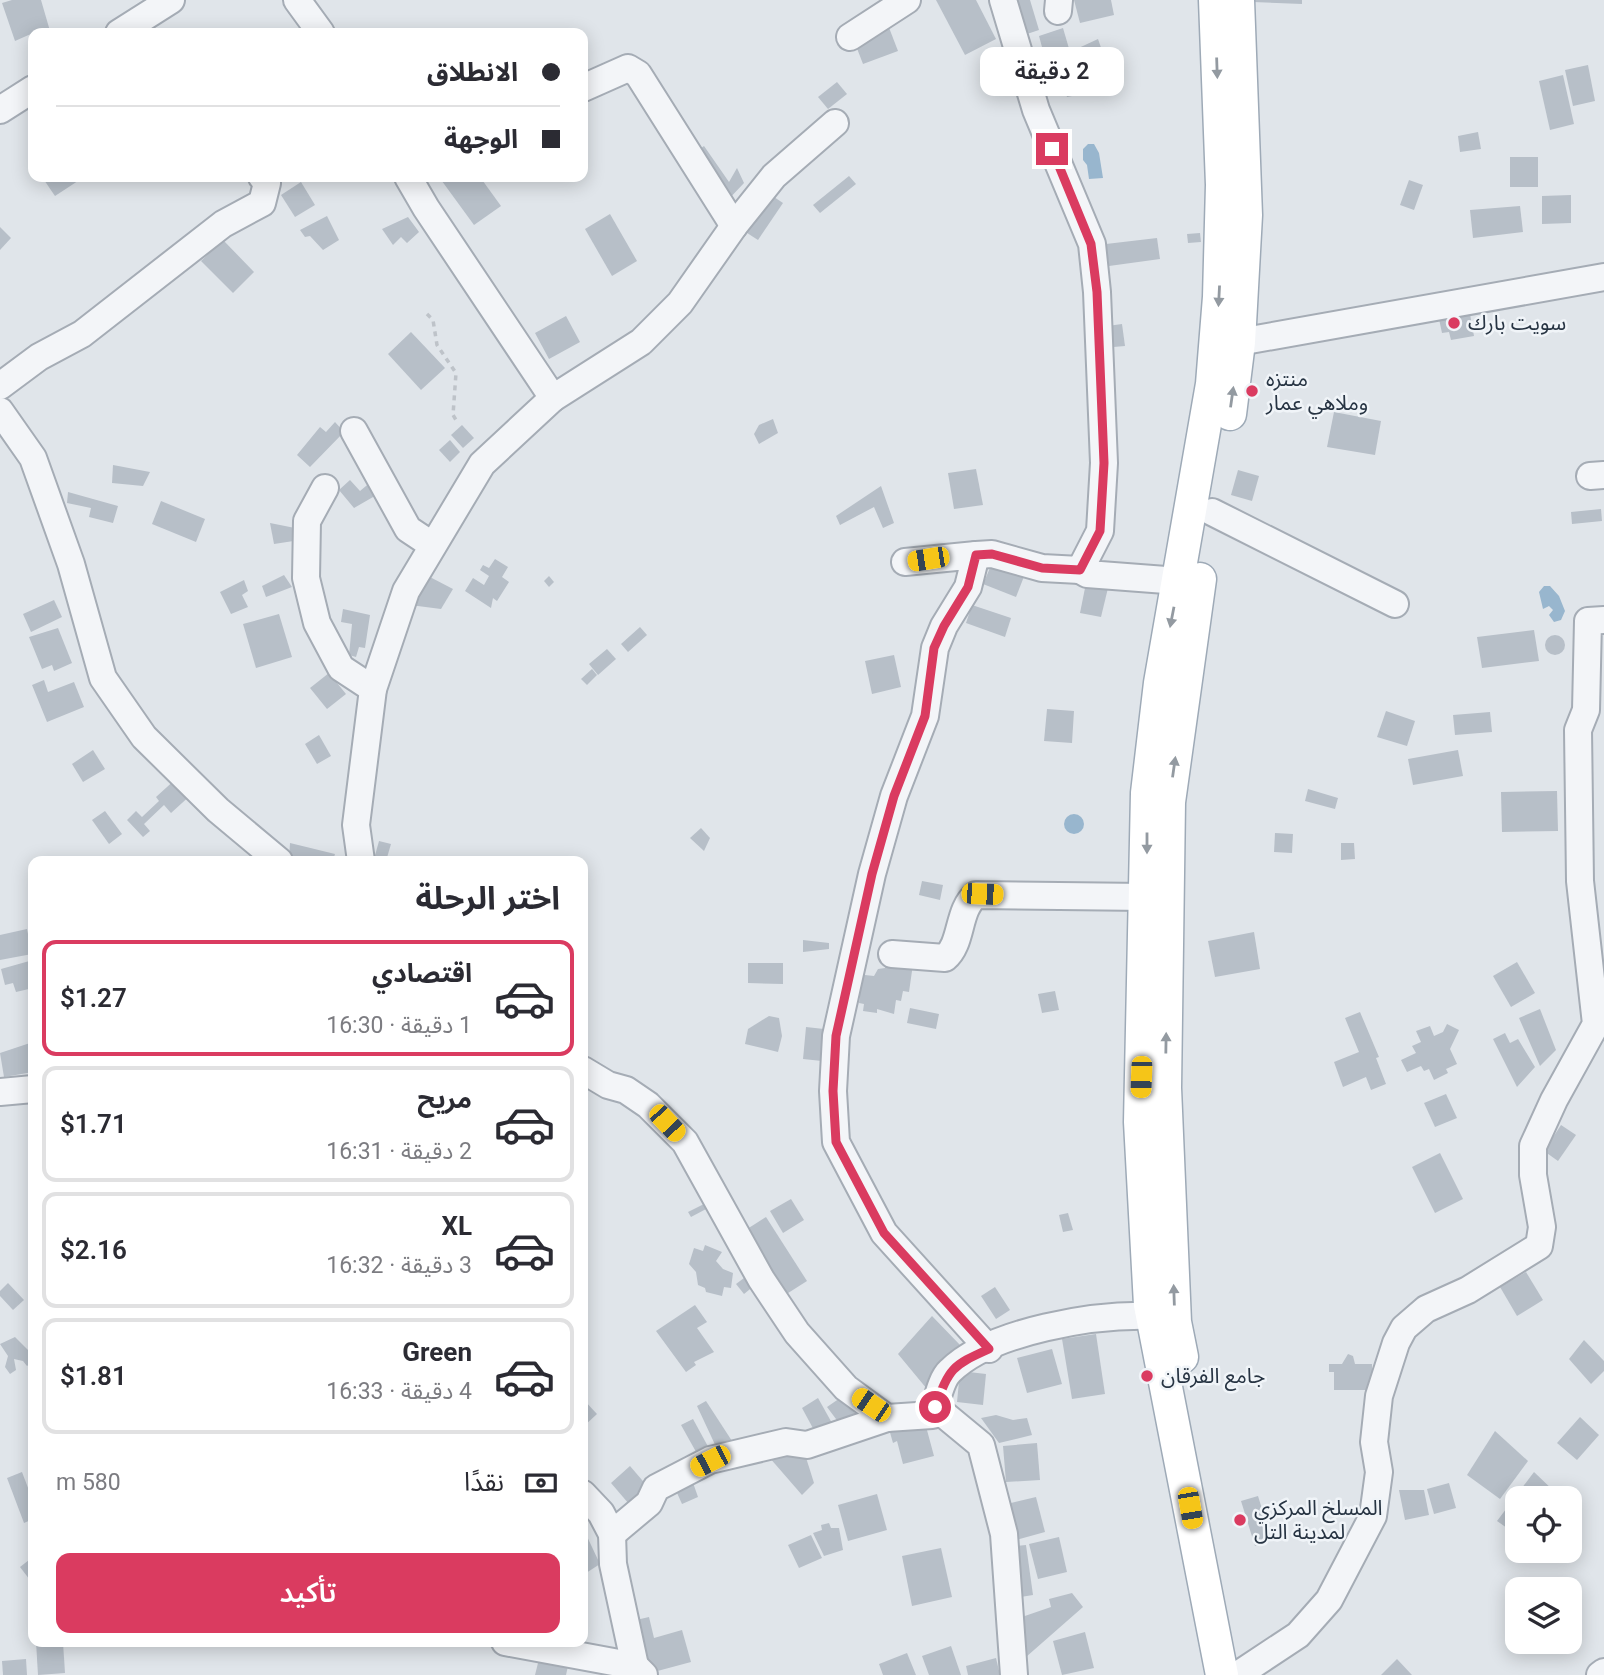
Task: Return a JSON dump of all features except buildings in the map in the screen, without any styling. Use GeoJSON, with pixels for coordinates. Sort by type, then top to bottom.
{"type":"FeatureCollection","features":[{"type":"Feature","properties":{"kind":"main road"},"geometry":{"type":"LineString","coordinates":[[1215,0],[1222,185],[1219,297],[1212,384],[1160,683],[1147,793],[1140,1122],[1153,1316],[1235,1674]]}},
{"type":"Feature","properties":{"kind":"main road"},"geometry":{"type":"LineString","coordinates":[[1235,1674],[1175,1322],[1166,1088],[1169,802],[1239,342],[1246,215],[1238,0]]}},
{"type":"Feature","properties":{"kind":"street"},"geometry":{"type":"LineString","coordinates":[[127,28],[171,0]]}},
{"type":"Feature","properties":{"kind":"street"},"geometry":{"type":"LineString","coordinates":[[297,0],[317,28]]}},
{"type":"Feature","properties":{"kind":"street"},"geometry":{"type":"LineString","coordinates":[[850,37],[907,0]]}},
{"type":"Feature","properties":{"kind":"street"},"geometry":{"type":"LineString","coordinates":[[1003,0],[1036,110],[1091,244],[1097,292],[1104,463],[1100,531],[1080,570]]}},
{"type":"Feature","properties":{"kind":"street"},"geometry":{"type":"LineString","coordinates":[[588,86],[628,68],[638,74],[734,226]]}},
{"type":"Feature","properties":{"kind":"street"},"geometry":{"type":"LineString","coordinates":[[0,110],[28,92]]}},
{"type":"Feature","properties":{"kind":"street"},"geometry":{"type":"LineString","coordinates":[[360,856],[356,825],[373,688],[406,591],[482,464],[553,398],[641,342],[680,303],[734,226],[775,176],[835,123]]}},
{"type":"Feature","properties":{"kind":"street"},"geometry":{"type":"LineString","coordinates":[[0,386],[39,358],[82,334],[223,224],[262,204],[266,182]]}},
{"type":"Feature","properties":{"kind":"street"},"geometry":{"type":"LineString","coordinates":[[411,182],[553,398]]}},
{"type":"Feature","properties":{"kind":"street"},"geometry":{"type":"LineString","coordinates":[[1239,342],[1604,277]]}},
{"type":"Feature","properties":{"kind":"street"},"geometry":{"type":"LineString","coordinates":[[0,411],[33,458],[71,564],[103,678],[144,737],[218,810],[273,856]]}},
{"type":"Feature","properties":{"kind":"street"},"geometry":{"type":"LineString","coordinates":[[354,430],[408,529],[432,545]]}},
{"type":"Feature","properties":{"kind":"street"},"geometry":{"type":"LineString","coordinates":[[325,488],[307,521],[306,578],[317,623],[341,668],[373,688]]}},
{"type":"Feature","properties":{"kind":"street"},"geometry":{"type":"LineString","coordinates":[[1212,512],[1395,604]]}},
{"type":"Feature","properties":{"kind":"street"},"geometry":{"type":"LineString","coordinates":[[905,562],[992,554],[1042,568],[1179,581]]}},
{"type":"Feature","properties":{"kind":"street"},"geometry":{"type":"LineString","coordinates":[[976,555],[968,587],[934,648],[925,716],[894,796],[872,874],[836,1036],[833,1091],[836,1142],[884,1233],[989,1349]]}},
{"type":"Feature","properties":{"kind":"street"},"geometry":{"type":"LineString","coordinates":[[1235,1674],[1298,1635],[1329,1600],[1373,1516],[1378,1472],[1374,1441],[1379,1396],[1396,1343],[1404,1328],[1426,1309],[1468,1290],[1539,1246],[1542,1227],[1533,1175],[1533,1146],[1554,1100],[1596,1024],[1580,881],[1578,730],[1586,710],[1588,621],[1604,620]]}},
{"type":"Feature","properties":{"kind":"street"},"geometry":{"type":"LineString","coordinates":[[892,954],[945,958],[951,953],[963,916],[975,895],[1146,897]]}},
{"type":"Feature","properties":{"kind":"street"},"geometry":{"type":"LineString","coordinates":[[588,1073],[626,1090],[648,1105],[685,1142],[761,1279],[797,1333],[846,1388],[887,1418]]}},
{"type":"Feature","properties":{"kind":"street"},"geometry":{"type":"LineString","coordinates":[[0,1092],[28,1089]]}},
{"type":"Feature","properties":{"kind":"street"},"geometry":{"type":"LineString","coordinates":[[612,1534],[649,1503],[656,1488],[710,1461],[786,1442],[807,1445],[887,1418],[932,1415],[947,1373],[964,1360],[1016,1336],[1064,1322],[1153,1316]]}},
{"type":"Feature","properties":{"kind":"street"},"geometry":{"type":"LineString","coordinates":[[935,1407],[981,1445],[1004,1534],[1014,1675]]}},
{"type":"Feature","properties":{"kind":"street"},"geometry":{"type":"LineString","coordinates":[[528,1647],[640,1671],[613,1564],[612,1534],[601,1513],[588,1499]]}},
{"type":"Feature","properties":{"kind":"path"},"geometry":{"type":"LineString","coordinates":[[427,314],[433,320],[437,345],[456,373],[453,415],[456,420]]}},
{"type":"Feature","properties":{"kind":"water"},"geometry":{"type":"Polygon","coordinates":[[[1088,144],[1094,144],[1099,153],[1103,178],[1089,179],[1087,165],[1083,160],[1083,149],[1088,144]]]}},
{"type":"Feature","properties":{"kind":"water"},"geometry":{"type":"Polygon","coordinates":[[[1544,586],[1550,586],[1559,596],[1565,611],[1561,620],[1554,622],[1549,615],[1553,610],[1549,606],[1543,609],[1539,592],[1544,586]]]}},
{"type":"Feature","properties":{"kind":"water"},"geometry":{"type":"Polygon","coordinates":[[[1074,814],[1081,817],[1084,824],[1081,831],[1074,834],[1067,831],[1064,824],[1067,817],[1074,814]]]}},
{"type":"Feature","properties":{"kind":"place","name":"سويت بارك"},"geometry":{"type":"Point","coordinates":[1454,323]}},
{"type":"Feature","properties":{"kind":"place","name":"منتزه وملاهي عمار"},"geometry":{"type":"Point","coordinates":[1252,391]}},
{"type":"Feature","properties":{"kind":"place","name":"جامع الفرقان"},"geometry":{"type":"Point","coordinates":[1147,1376]}},
{"type":"Feature","properties":{"kind":"place","name":"المسلخ المركزي لمدينة التل"},"geometry":{"type":"Point","coordinates":[1240,1520]}},
{"type":"Feature","properties":{"kind":"route"},"geometry":{"type":"LineString","coordinates":[[935,1407],[947,1373],[964,1360],[989,1349],[884,1233],[863,1198],[836,1142],[833,1091],[836,1036],[872,874],[904,765],[925,716],[934,648],[968,587],[976,555],[992,554],[1042,568],[1080,570],[1100,531],[1104,463],[1097,292],[1091,244],[1052,149]]}}]}
